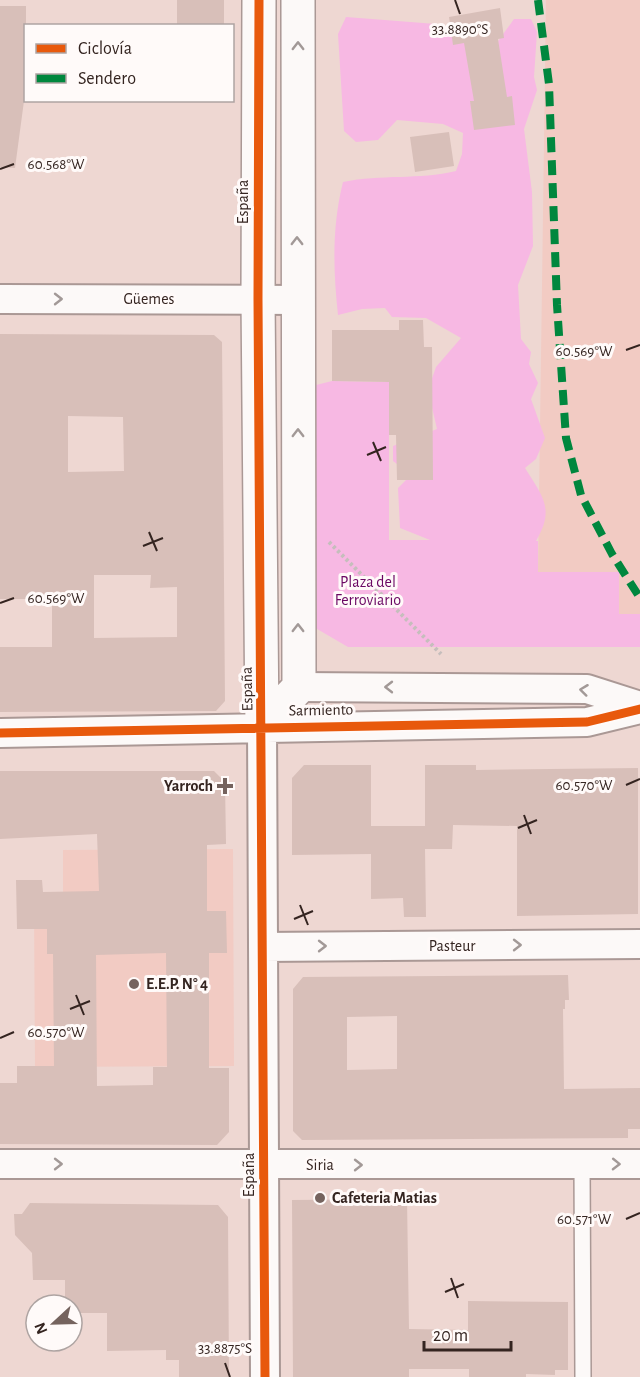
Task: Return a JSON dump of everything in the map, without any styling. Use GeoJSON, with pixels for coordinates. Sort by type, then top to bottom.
{"type":"FeatureCollection","features":[{"type":"Feature","properties":{"kind":"street","name":"España"},"geometry":{"type":"LineString","coordinates":[[259,0],[258,299],[265,1377]]}},
{"type":"Feature","properties":{"kind":"street"},"geometry":{"type":"LineString","coordinates":[[298,0],[298,687]]}},
{"type":"Feature","properties":{"kind":"street","name":"Güemes"},"geometry":{"type":"LineString","coordinates":[[0,299],[297,300]]}},
{"type":"Feature","properties":{"kind":"street","name":"España"},"geometry":{"type":"LineString","coordinates":[[262,726],[298,687]]}},
{"type":"Feature","properties":{"kind":"street","name":"Sarmiento"},"geometry":{"type":"LineString","coordinates":[[298,687],[586,688],[640,708]]}},
{"type":"Feature","properties":{"kind":"street","name":"Sarmiento"},"geometry":{"type":"LineString","coordinates":[[0,733],[262,726],[587,722],[640,708]]}},
{"type":"Feature","properties":{"kind":"street","name":"Pasteur"},"geometry":{"type":"LineString","coordinates":[[263,947],[640,944]]}},
{"type":"Feature","properties":{"kind":"street","name":"Siria"},"geometry":{"type":"LineString","coordinates":[[0,1164],[264,1166],[640,1164]]}},
{"type":"Feature","properties":{"kind":"lane"},"geometry":{"type":"LineString","coordinates":[[582,1163],[583,1377]]}},
{"type":"Feature","properties":{"kind":"path"},"geometry":{"type":"LineString","coordinates":[[323,536],[441,654]]}},
{"type":"Feature","properties":{"kind":"shaded area"},"geometry":{"type":"Polygon","coordinates":[[[546,0],[640,0],[640,614],[619,615],[538,572],[546,0]]]}},
{"type":"Feature","properties":{"kind":"shaded area","name":"E.E.P. N° 4"},"geometry":{"type":"Polygon","coordinates":[[[233,849],[234,1066],[35,1067],[34,902],[63,902],[63,850],[233,849]]]}},
{"type":"Feature","properties":{"kind":"green space","name":"Plaza del Ferroviario"},"geometry":{"type":"Polygon","coordinates":[[[346,17],[436,24],[489,54],[514,19],[531,19],[537,32],[534,77],[537,90],[524,129],[532,192],[533,246],[518,285],[521,339],[531,352],[529,364],[538,383],[531,399],[545,438],[536,459],[525,468],[541,495],[546,511],[542,530],[536,541],[538,541],[538,572],[619,572],[619,614],[640,614],[640,647],[348,647],[312,626],[312,386],[332,381],[389,382],[389,540],[430,540],[400,528],[398,488],[411,475],[393,461],[393,446],[437,429],[428,390],[436,367],[461,338],[426,318],[392,317],[385,308],[362,309],[338,315],[335,248],[339,198],[343,182],[456,171],[462,154],[463,133],[443,124],[397,120],[378,140],[356,142],[344,131],[338,34],[346,17]]]}},
{"type":"Feature","properties":{"kind":"building"},"geometry":{"type":"Polygon","coordinates":[[[177,0],[224,0],[224,24],[177,24],[177,0]]]}},
{"type":"Feature","properties":{"kind":"building"},"geometry":{"type":"Polygon","coordinates":[[[0,6],[26,6],[24,101],[15,168],[0,167],[0,6]]]}},
{"type":"Feature","properties":{"kind":"building"},"geometry":{"type":"Polygon","coordinates":[[[500,8],[504,38],[498,39],[507,97],[512,96],[515,125],[474,130],[470,101],[474,101],[464,43],[453,45],[449,17],[500,8]]]}},
{"type":"Feature","properties":{"kind":"building"},"geometry":{"type":"Polygon","coordinates":[[[449,132],[454,166],[415,172],[410,137],[449,132]]]}},
{"type":"Feature","properties":{"kind":"building"},"geometry":{"type":"Polygon","coordinates":[[[399,320],[423,320],[424,347],[432,347],[433,480],[397,480],[396,435],[389,435],[389,382],[332,381],[332,330],[399,330],[399,320]]]}},
{"type":"Feature","properties":{"kind":"building"},"geometry":{"type":"Polygon","coordinates":[[[0,334],[214,335],[222,342],[225,701],[216,711],[0,712],[0,647],[52,647],[52,599],[0,599],[0,334]],[[68,416],[68,472],[124,471],[123,417],[68,416]],[[94,575],[94,638],[177,637],[177,587],[150,588],[151,575],[94,575]]]}},
{"type":"Feature","properties":{"kind":"building"},"geometry":{"type":"Polygon","coordinates":[[[304,765],[371,765],[371,826],[425,826],[425,765],[476,765],[476,770],[638,768],[638,914],[517,916],[517,826],[453,825],[452,849],[425,849],[426,917],[404,917],[403,898],[371,899],[371,854],[292,855],[292,778],[304,765]]]}},
{"type":"Feature","properties":{"kind":"building"},"geometry":{"type":"Polygon","coordinates":[[[0,771],[214,771],[225,782],[226,844],[207,845],[207,911],[226,911],[227,953],[209,953],[209,1068],[229,1068],[229,1132],[217,1145],[0,1144],[0,1083],[17,1083],[17,1066],[54,1066],[53,954],[47,954],[47,929],[17,929],[16,880],[42,880],[43,892],[99,891],[97,834],[0,839],[0,771]],[[166,953],[96,955],[97,1086],[153,1085],[153,1067],[167,1067],[166,953]]]}},
{"type":"Feature","properties":{"kind":"building"},"geometry":{"type":"Polygon","coordinates":[[[568,975],[569,1000],[565,1000],[565,1009],[563,1009],[564,1089],[640,1088],[640,1129],[628,1129],[628,1138],[302,1140],[293,1131],[293,989],[303,977],[568,975]],[[397,1016],[347,1017],[347,1070],[397,1069],[397,1016]]]}},
{"type":"Feature","properties":{"kind":"building"},"geometry":{"type":"Polygon","coordinates":[[[407,1199],[409,1329],[468,1330],[468,1301],[568,1302],[568,1370],[555,1370],[555,1375],[526,1374],[526,1377],[469,1377],[469,1369],[409,1369],[409,1377],[293,1377],[292,1200],[407,1199]]]}},
{"type":"Feature","properties":{"kind":"building"},"geometry":{"type":"Polygon","coordinates":[[[30,1203],[218,1205],[228,1217],[229,1377],[179,1377],[179,1360],[166,1360],[166,1350],[107,1351],[107,1313],[84,1313],[84,1293],[65,1293],[65,1280],[33,1280],[32,1253],[15,1235],[14,1214],[22,1214],[30,1203]]]}},
{"type":"Feature","properties":{"kind":"marked path"},"geometry":{"type":"LineString","coordinates":[[538,0],[549,84],[557,305],[566,438],[581,495],[612,554],[640,598]]}},
{"type":"Feature","properties":{"kind":"cycle path"},"geometry":{"type":"LineString","coordinates":[[259,0],[258,299],[265,1377]]}},
{"type":"Feature","properties":{"kind":"cycle path"},"geometry":{"type":"LineString","coordinates":[[0,733],[587,722],[640,709]]}},
{"type":"Feature","properties":{"kind":"place","name":"Yarroch"},"geometry":{"type":"Point","coordinates":[225,786]}},
{"type":"Feature","properties":{"kind":"place","name":"E.E.P. N° 4"},"geometry":{"type":"Point","coordinates":[134,984]}},
{"type":"Feature","properties":{"kind":"place","name":"Cafeteria Matias"},"geometry":{"type":"Point","coordinates":[320,1198]}}]}
